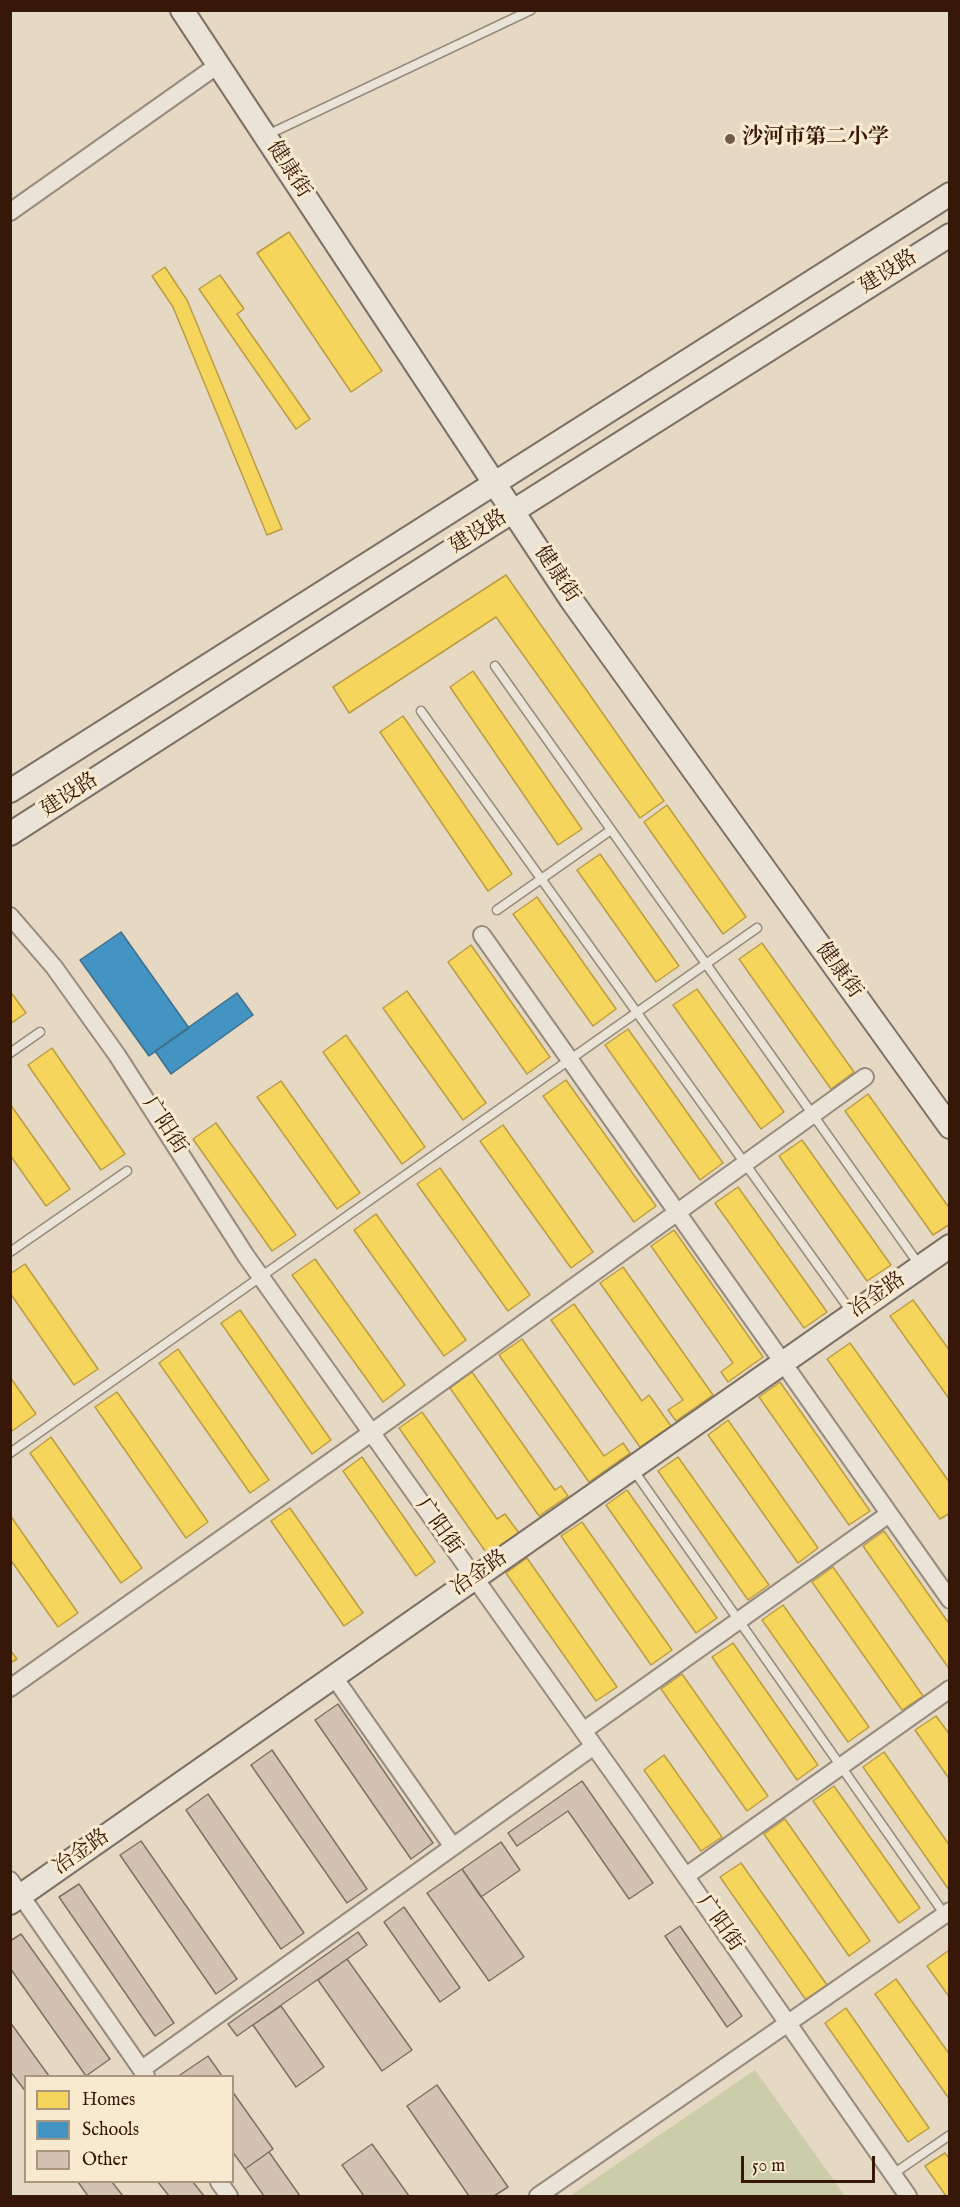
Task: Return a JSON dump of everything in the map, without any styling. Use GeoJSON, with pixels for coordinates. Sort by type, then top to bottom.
{"type":"FeatureCollection","features":[{"type":"Feature","properties":{"kind":"street","name":"健康街"},"geometry":{"type":"LineString","coordinates":[[182,10],[579,610],[950,1127]]}},
{"type":"Feature","properties":{"kind":"street"},"geometry":{"type":"LineString","coordinates":[[10,212],[218,65]]}},
{"type":"Feature","properties":{"kind":"street","name":"建设路"},"geometry":{"type":"LineString","coordinates":[[10,791],[950,194]]}},
{"type":"Feature","properties":{"kind":"street","name":"建设路"},"geometry":{"type":"LineString","coordinates":[[10,834],[513,511],[950,235]]}},
{"type":"Feature","properties":{"kind":"street","name":"广阳街"},"geometry":{"type":"LineString","coordinates":[[10,916],[54,967],[111,1045],[261,1278],[686,1876],[908,2196]]}},
{"type":"Feature","properties":{"kind":"street"},"geometry":{"type":"LineString","coordinates":[[482,935],[950,1599]]}},
{"type":"Feature","properties":{"kind":"street"},"geometry":{"type":"LineString","coordinates":[[10,1688],[371,1433],[865,1077]]}},
{"type":"Feature","properties":{"kind":"street","name":"冶金路"},"geometry":{"type":"LineString","coordinates":[[14,1893],[334,1677],[950,1246]]}},
{"type":"Feature","properties":{"kind":"street"},"geometry":{"type":"LineString","coordinates":[[583,1731],[889,1514]]}},
{"type":"Feature","properties":{"kind":"street"},"geometry":{"type":"LineString","coordinates":[[334,1677],[453,1847]]}},
{"type":"Feature","properties":{"kind":"street"},"geometry":{"type":"LineString","coordinates":[[686,1876],[950,1689]]}},
{"type":"Feature","properties":{"kind":"street"},"geometry":{"type":"LineString","coordinates":[[14,1893],[144,2073],[594,1746]]}},
{"type":"Feature","properties":{"kind":"street"},"geometry":{"type":"LineString","coordinates":[[538,2196],[788,2023],[948,1916]]}},
{"type":"Feature","properties":{"kind":"street"},"geometry":{"type":"LineString","coordinates":[[220,2183],[229,2196]]}},
{"type":"Feature","properties":{"kind":"lane"},"geometry":{"type":"LineString","coordinates":[[265,136],[531,10]]}},
{"type":"Feature","properties":{"kind":"lane"},"geometry":{"type":"LineString","coordinates":[[495,666],[920,1266]]}},
{"type":"Feature","properties":{"kind":"lane"},"geometry":{"type":"LineString","coordinates":[[421,711],[852,1314]]}},
{"type":"Feature","properties":{"kind":"lane"},"geometry":{"type":"LineString","coordinates":[[497,910],[611,830]]}},
{"type":"Feature","properties":{"kind":"lane"},"geometry":{"type":"LineString","coordinates":[[10,1453],[757,928]]}},
{"type":"Feature","properties":{"kind":"lane"},"geometry":{"type":"LineString","coordinates":[[10,1053],[40,1032]]}},
{"type":"Feature","properties":{"kind":"lane"},"geometry":{"type":"LineString","coordinates":[[10,1252],[127,1171]]}},
{"type":"Feature","properties":{"kind":"lane"},"geometry":{"type":"LineString","coordinates":[[632,1468],[948,1916]]}},
{"type":"Feature","properties":{"kind":"lane"},"geometry":{"type":"LineString","coordinates":[[893,2174],[950,2135]]}},
{"type":"Feature","properties":{"kind":"green space"},"geometry":{"type":"Polygon","coordinates":[[[755,2070],[845,2196],[570,2196],[755,2070]]]}},
{"type":"Feature","properties":{"kind":"building: Homes"},"geometry":{"type":"Polygon","coordinates":[[[289,232],[382,371],[351,392],[257,253],[289,232]]]}},
{"type":"Feature","properties":{"kind":"building: Homes"},"geometry":{"type":"Polygon","coordinates":[[[165,267],[187,300],[282,529],[267,535],[173,307],[152,276],[165,267]]]}},
{"type":"Feature","properties":{"kind":"building: Homes"},"geometry":{"type":"Polygon","coordinates":[[[220,275],[244,309],[237,314],[310,419],[296,429],[199,289],[220,275]]]}},
{"type":"Feature","properties":{"kind":"building: Homes"},"geometry":{"type":"Polygon","coordinates":[[[506,575],[664,801],[640,818],[496,617],[349,713],[333,687],[506,575]]]}},
{"type":"Feature","properties":{"kind":"building: Homes"},"geometry":{"type":"Polygon","coordinates":[[[473,671],[582,829],[558,845],[450,687],[473,671]]]}},
{"type":"Feature","properties":{"kind":"building: Homes"},"geometry":{"type":"Polygon","coordinates":[[[403,716],[512,874],[488,891],[380,732],[403,716]]]}},
{"type":"Feature","properties":{"kind":"building: Homes"},"geometry":{"type":"Polygon","coordinates":[[[667,805],[746,917],[723,934],[644,822],[667,805]]]}},
{"type":"Feature","properties":{"kind":"building: Homes"},"geometry":{"type":"Polygon","coordinates":[[[600,854],[679,966],[656,982],[577,870],[600,854]]]}},
{"type":"Feature","properties":{"kind":"building: Homes"},"geometry":{"type":"Polygon","coordinates":[[[537,897],[616,1009],[593,1026],[513,914],[537,897]]]}},
{"type":"Feature","properties":{"kind":"building: Homes"},"geometry":{"type":"Polygon","coordinates":[[[762,943],[854,1072],[831,1089],[739,959],[762,943]]]}},
{"type":"Feature","properties":{"kind":"building: Homes"},"geometry":{"type":"Polygon","coordinates":[[[471,945],[550,1057],[527,1074],[448,962],[471,945]]]}},
{"type":"Feature","properties":{"kind":"building: Homes"},"geometry":{"type":"Polygon","coordinates":[[[697,989],[784,1112],[761,1129],[673,1005],[697,989]]]}},
{"type":"Feature","properties":{"kind":"building: Homes"},"geometry":{"type":"Polygon","coordinates":[[[10,991],[26,1013],[10,1024],[10,991]]]}},
{"type":"Feature","properties":{"kind":"building: Homes"},"geometry":{"type":"Polygon","coordinates":[[[407,991],[486,1103],[463,1120],[383,1008],[407,991]]]}},
{"type":"Feature","properties":{"kind":"building: Homes"},"geometry":{"type":"Polygon","coordinates":[[[628,1029],[723,1163],[700,1180],[605,1045],[628,1029]]]}},
{"type":"Feature","properties":{"kind":"building: Homes"},"geometry":{"type":"Polygon","coordinates":[[[346,1035],[425,1147],[402,1164],[323,1052],[346,1035]]]}},
{"type":"Feature","properties":{"kind":"building: Homes"},"geometry":{"type":"Polygon","coordinates":[[[52,1048],[125,1154],[101,1170],[28,1065],[52,1048]]]}},
{"type":"Feature","properties":{"kind":"building: Homes"},"geometry":{"type":"Polygon","coordinates":[[[566,1080],[656,1206],[634,1222],[543,1096],[566,1080]]]}},
{"type":"Feature","properties":{"kind":"building: Homes"},"geometry":{"type":"Polygon","coordinates":[[[281,1081],[360,1193],[337,1209],[257,1097],[281,1081]]]}},
{"type":"Feature","properties":{"kind":"building: Homes"},"geometry":{"type":"Polygon","coordinates":[[[868,1094],[950,1209],[950,1224],[933,1235],[845,1111],[868,1094]]]}},
{"type":"Feature","properties":{"kind":"building: Homes"},"geometry":{"type":"Polygon","coordinates":[[[10,1104],[70,1189],[46,1206],[10,1155],[10,1104]]]}},
{"type":"Feature","properties":{"kind":"building: Homes"},"geometry":{"type":"Polygon","coordinates":[[[216,1123],[296,1235],[272,1251],[193,1139],[216,1123]]]}},
{"type":"Feature","properties":{"kind":"building: Homes"},"geometry":{"type":"Polygon","coordinates":[[[503,1125],[593,1252],[571,1268],[480,1141],[503,1125]]]}},
{"type":"Feature","properties":{"kind":"building: Homes"},"geometry":{"type":"Polygon","coordinates":[[[802,1140],[891,1265],[867,1281],[779,1156],[802,1140]]]}},
{"type":"Feature","properties":{"kind":"building: Homes"},"geometry":{"type":"Polygon","coordinates":[[[440,1168],[530,1295],[508,1311],[417,1184],[440,1168]]]}},
{"type":"Feature","properties":{"kind":"building: Homes"},"geometry":{"type":"Polygon","coordinates":[[[738,1187],[827,1312],[804,1328],[715,1203],[738,1187]]]}},
{"type":"Feature","properties":{"kind":"building: Homes"},"geometry":{"type":"Polygon","coordinates":[[[376,1214],[466,1340],[444,1356],[354,1230],[376,1214]]]}},
{"type":"Feature","properties":{"kind":"building: Homes"},"geometry":{"type":"Polygon","coordinates":[[[674,1230],[763,1357],[728,1382],[721,1372],[733,1363],[651,1246],[674,1230]]]}},
{"type":"Feature","properties":{"kind":"building: Homes"},"geometry":{"type":"Polygon","coordinates":[[[315,1259],[405,1385],[383,1402],[292,1275],[315,1259]]]}},
{"type":"Feature","properties":{"kind":"building: Homes"},"geometry":{"type":"Polygon","coordinates":[[[25,1264],[98,1369],[74,1385],[10,1293],[10,1274],[25,1264]]]}},
{"type":"Feature","properties":{"kind":"building: Homes"},"geometry":{"type":"Polygon","coordinates":[[[623,1267],[713,1395],[676,1421],[668,1410],[683,1400],[600,1283],[623,1267]]]}},
{"type":"Feature","properties":{"kind":"building: Homes"},"geometry":{"type":"Polygon","coordinates":[[[913,1300],[950,1351],[950,1400],[890,1316],[913,1300]]]}},
{"type":"Feature","properties":{"kind":"building: Homes"},"geometry":{"type":"Polygon","coordinates":[[[574,1304],[642,1401],[649,1395],[671,1426],[640,1447],[551,1320],[574,1304]]]}},
{"type":"Feature","properties":{"kind":"building: Homes"},"geometry":{"type":"Polygon","coordinates":[[[240,1310],[331,1440],[312,1454],[221,1323],[240,1310]]]}},
{"type":"Feature","properties":{"kind":"building: Homes"},"geometry":{"type":"Polygon","coordinates":[[[522,1339],[604,1456],[623,1443],[630,1453],[589,1482],[499,1355],[522,1339]]]}},
{"type":"Feature","properties":{"kind":"building: Homes"},"geometry":{"type":"Polygon","coordinates":[[[850,1343],[950,1483],[950,1513],[940,1519],[827,1359],[850,1343]]]}},
{"type":"Feature","properties":{"kind":"building: Homes"},"geometry":{"type":"Polygon","coordinates":[[[178,1349],[269,1480],[250,1493],[159,1363],[178,1349]]]}},
{"type":"Feature","properties":{"kind":"building: Homes"},"geometry":{"type":"Polygon","coordinates":[[[472,1372],[555,1490],[561,1486],[568,1496],[539,1516],[450,1388],[472,1372]]]}},
{"type":"Feature","properties":{"kind":"building: Homes"},"geometry":{"type":"Polygon","coordinates":[[[10,1377],[36,1414],[12,1431],[10,1428],[10,1377]]]}},
{"type":"Feature","properties":{"kind":"building: Homes"},"geometry":{"type":"Polygon","coordinates":[[[780,1382],[870,1511],[849,1525],[759,1397],[780,1382]]]}},
{"type":"Feature","properties":{"kind":"building: Homes"},"geometry":{"type":"Polygon","coordinates":[[[117,1392],[208,1522],[186,1538],[95,1407],[117,1392]]]}},
{"type":"Feature","properties":{"kind":"building: Homes"},"geometry":{"type":"Polygon","coordinates":[[[422,1412],[497,1519],[505,1514],[519,1533],[488,1555],[399,1428],[422,1412]]]}},
{"type":"Feature","properties":{"kind":"building: Homes"},"geometry":{"type":"Polygon","coordinates":[[[728,1420],[818,1548],[798,1563],[708,1435],[728,1420]]]}},
{"type":"Feature","properties":{"kind":"building: Homes"},"geometry":{"type":"Polygon","coordinates":[[[51,1437],[142,1568],[121,1583],[30,1453],[51,1437]]]}},
{"type":"Feature","properties":{"kind":"building: Homes"},"geometry":{"type":"Polygon","coordinates":[[[362,1457],[435,1562],[416,1576],[343,1471],[362,1457]]]}},
{"type":"Feature","properties":{"kind":"building: Homes"},"geometry":{"type":"Polygon","coordinates":[[[678,1457],[769,1585],[748,1600],[658,1471],[678,1457]]]}},
{"type":"Feature","properties":{"kind":"building: Homes"},"geometry":{"type":"Polygon","coordinates":[[[627,1490],[717,1618],[696,1633],[606,1505],[627,1490]]]}},
{"type":"Feature","properties":{"kind":"building: Homes"},"geometry":{"type":"Polygon","coordinates":[[[290,1508],[363,1613],[344,1626],[271,1521],[290,1508]]]}},
{"type":"Feature","properties":{"kind":"building: Homes"},"geometry":{"type":"Polygon","coordinates":[[[10,1515],[78,1613],[58,1627],[10,1559],[10,1515]]]}},
{"type":"Feature","properties":{"kind":"building: Homes"},"geometry":{"type":"Polygon","coordinates":[[[582,1522],[672,1650],[651,1665],[561,1536],[582,1522]]]}},
{"type":"Feature","properties":{"kind":"building: Homes"},"geometry":{"type":"Polygon","coordinates":[[[884,1531],[950,1625],[950,1670],[863,1546],[884,1531]]]}},
{"type":"Feature","properties":{"kind":"building: Homes"},"geometry":{"type":"Polygon","coordinates":[[[527,1558],[617,1687],[596,1701],[506,1573],[527,1558]]]}},
{"type":"Feature","properties":{"kind":"building: Homes"},"geometry":{"type":"Polygon","coordinates":[[[833,1567],[923,1696],[902,1710],[812,1582],[833,1567]]]}},
{"type":"Feature","properties":{"kind":"building: Homes"},"geometry":{"type":"Polygon","coordinates":[[[783,1605],[869,1727],[848,1742],[762,1620],[783,1605]]]}},
{"type":"Feature","properties":{"kind":"building: Homes"},"geometry":{"type":"Polygon","coordinates":[[[733,1643],[818,1765],[797,1780],[712,1657],[733,1643]]]}},
{"type":"Feature","properties":{"kind":"building: Homes"},"geometry":{"type":"Polygon","coordinates":[[[10,1650],[17,1659],[10,1663],[10,1650]]]}},
{"type":"Feature","properties":{"kind":"building: Homes"},"geometry":{"type":"Polygon","coordinates":[[[682,1674],[768,1796],[747,1811],[661,1689],[682,1674]]]}},
{"type":"Feature","properties":{"kind":"building: Homes"},"geometry":{"type":"Polygon","coordinates":[[[936,1716],[950,1735],[950,1780],[915,1730],[936,1716]]]}},
{"type":"Feature","properties":{"kind":"building: Homes"},"geometry":{"type":"Polygon","coordinates":[[[884,1752],[950,1846],[949,1890],[863,1767],[884,1752]]]}},
{"type":"Feature","properties":{"kind":"building: Homes"},"geometry":{"type":"Polygon","coordinates":[[[664,1755],[722,1837],[701,1851],[644,1770],[664,1755]]]}},
{"type":"Feature","properties":{"kind":"building: Homes"},"geometry":{"type":"Polygon","coordinates":[[[834,1786],[920,1908],[899,1923],[813,1801],[834,1786]]]}},
{"type":"Feature","properties":{"kind":"building: Homes"},"geometry":{"type":"Polygon","coordinates":[[[785,1819],[870,1941],[849,1956],[764,1834],[785,1819]]]}},
{"type":"Feature","properties":{"kind":"building: Homes"},"geometry":{"type":"Polygon","coordinates":[[[741,1863],[827,1985],[806,2000],[720,1877],[741,1863]]]}},
{"type":"Feature","properties":{"kind":"building: Homes"},"geometry":{"type":"Polygon","coordinates":[[[948,1951],[950,1953],[950,1998],[927,1966],[948,1951]]]}},
{"type":"Feature","properties":{"kind":"building: Homes"},"geometry":{"type":"Polygon","coordinates":[[[896,1979],[950,2055],[950,2100],[875,1994],[896,1979]]]}},
{"type":"Feature","properties":{"kind":"building: Homes"},"geometry":{"type":"Polygon","coordinates":[[[846,2008],[929,2128],[908,2142],[825,2023],[846,2008]]]}},
{"type":"Feature","properties":{"kind":"building: Homes"},"geometry":{"type":"Polygon","coordinates":[[[945,2153],[950,2160],[950,2196],[946,2196],[925,2166],[945,2153]]]}},
{"type":"Feature","properties":{"kind":"building: Schools"},"geometry":{"type":"Polygon","coordinates":[[[121,932],[189,1028],[149,1056],[80,960],[121,932]]]}},
{"type":"Feature","properties":{"kind":"building: Schools"},"geometry":{"type":"Polygon","coordinates":[[[237,993],[253,1015],[171,1074],[155,1051],[237,993]]]}},
{"type":"Feature","properties":{"kind":"building: Other"},"geometry":{"type":"Polygon","coordinates":[[[338,1704],[433,1843],[411,1859],[315,1720],[338,1704]]]}},
{"type":"Feature","properties":{"kind":"building: Other"},"geometry":{"type":"Polygon","coordinates":[[[272,1750],[367,1889],[347,1903],[251,1765],[272,1750]]]}},
{"type":"Feature","properties":{"kind":"building: Other"},"geometry":{"type":"Polygon","coordinates":[[[582,1781],[653,1883],[629,1899],[568,1811],[517,1846],[508,1833],[582,1781]]]}},
{"type":"Feature","properties":{"kind":"building: Other"},"geometry":{"type":"Polygon","coordinates":[[[208,1794],[304,1933],[281,1949],[186,1810],[208,1794]]]}},
{"type":"Feature","properties":{"kind":"building: Other"},"geometry":{"type":"Polygon","coordinates":[[[141,1841],[237,1979],[216,1994],[120,1855],[141,1841]]]}},
{"type":"Feature","properties":{"kind":"building: Other"},"geometry":{"type":"Polygon","coordinates":[[[501,1842],[520,1870],[481,1897],[462,1869],[501,1842]]]}},
{"type":"Feature","properties":{"kind":"building: Other"},"geometry":{"type":"Polygon","coordinates":[[[462,1869],[524,1957],[489,1981],[427,1893],[462,1869]]]}},
{"type":"Feature","properties":{"kind":"building: Other"},"geometry":{"type":"Polygon","coordinates":[[[79,1884],[174,2023],[155,2036],[59,1897],[79,1884]]]}},
{"type":"Feature","properties":{"kind":"building: Other"},"geometry":{"type":"Polygon","coordinates":[[[404,1907],[460,1988],[440,2002],[384,1922],[404,1907]]]}},
{"type":"Feature","properties":{"kind":"building: Other"},"geometry":{"type":"Polygon","coordinates":[[[680,1926],[742,2016],[727,2027],[665,1936],[680,1926]]]}},
{"type":"Feature","properties":{"kind":"building: Other"},"geometry":{"type":"Polygon","coordinates":[[[358,1932],[367,1945],[237,2036],[228,2024],[358,1932]]]}},
{"type":"Feature","properties":{"kind":"building: Other"},"geometry":{"type":"Polygon","coordinates":[[[21,1934],[110,2059],[87,2075],[10,1968],[10,1941],[21,1934]]]}},
{"type":"Feature","properties":{"kind":"building: Other"},"geometry":{"type":"Polygon","coordinates":[[[347,1959],[412,2050],[382,2071],[318,1980],[347,1959]]]}},
{"type":"Feature","properties":{"kind":"building: Other"},"geometry":{"type":"Polygon","coordinates":[[[281,2006],[324,2067],[296,2087],[253,2025],[281,2006]]]}},
{"type":"Feature","properties":{"kind":"building: Other"},"geometry":{"type":"Polygon","coordinates":[[[10,2022],[48,2075],[24,2075],[24,2089],[10,2071],[10,2022]]]}},
{"type":"Feature","properties":{"kind":"building: Other"},"geometry":{"type":"Polygon","coordinates":[[[208,2056],[221,2075],[180,2075],[208,2056]]]}},
{"type":"Feature","properties":{"kind":"building: Other"},"geometry":{"type":"Polygon","coordinates":[[[437,2085],[508,2187],[494,2196],[469,2196],[407,2106],[437,2085]]]}},
{"type":"Feature","properties":{"kind":"building: Other"},"geometry":{"type":"Polygon","coordinates":[[[234,2094],[273,2149],[245,2169],[234,2154],[234,2094]]]}},
{"type":"Feature","properties":{"kind":"building: Other"},"geometry":{"type":"Polygon","coordinates":[[[372,2144],[409,2196],[364,2196],[342,2165],[372,2144]]]}},
{"type":"Feature","properties":{"kind":"building: Other"},"geometry":{"type":"Polygon","coordinates":[[[269,2152],[300,2196],[264,2196],[245,2169],[269,2152]]]}},
{"type":"Feature","properties":{"kind":"building: Other"},"geometry":{"type":"Polygon","coordinates":[[[79,2183],[113,2183],[123,2196],[88,2196],[79,2183]]]}},
{"type":"Feature","properties":{"kind":"building: Other"},"geometry":{"type":"Polygon","coordinates":[[[159,2183],[194,2183],[204,2196],[169,2196],[159,2183]]]}},
{"type":"Feature","properties":{"kind":"place","name":"沙河市第二小学"},"geometry":{"type":"Point","coordinates":[730,139]}}]}
